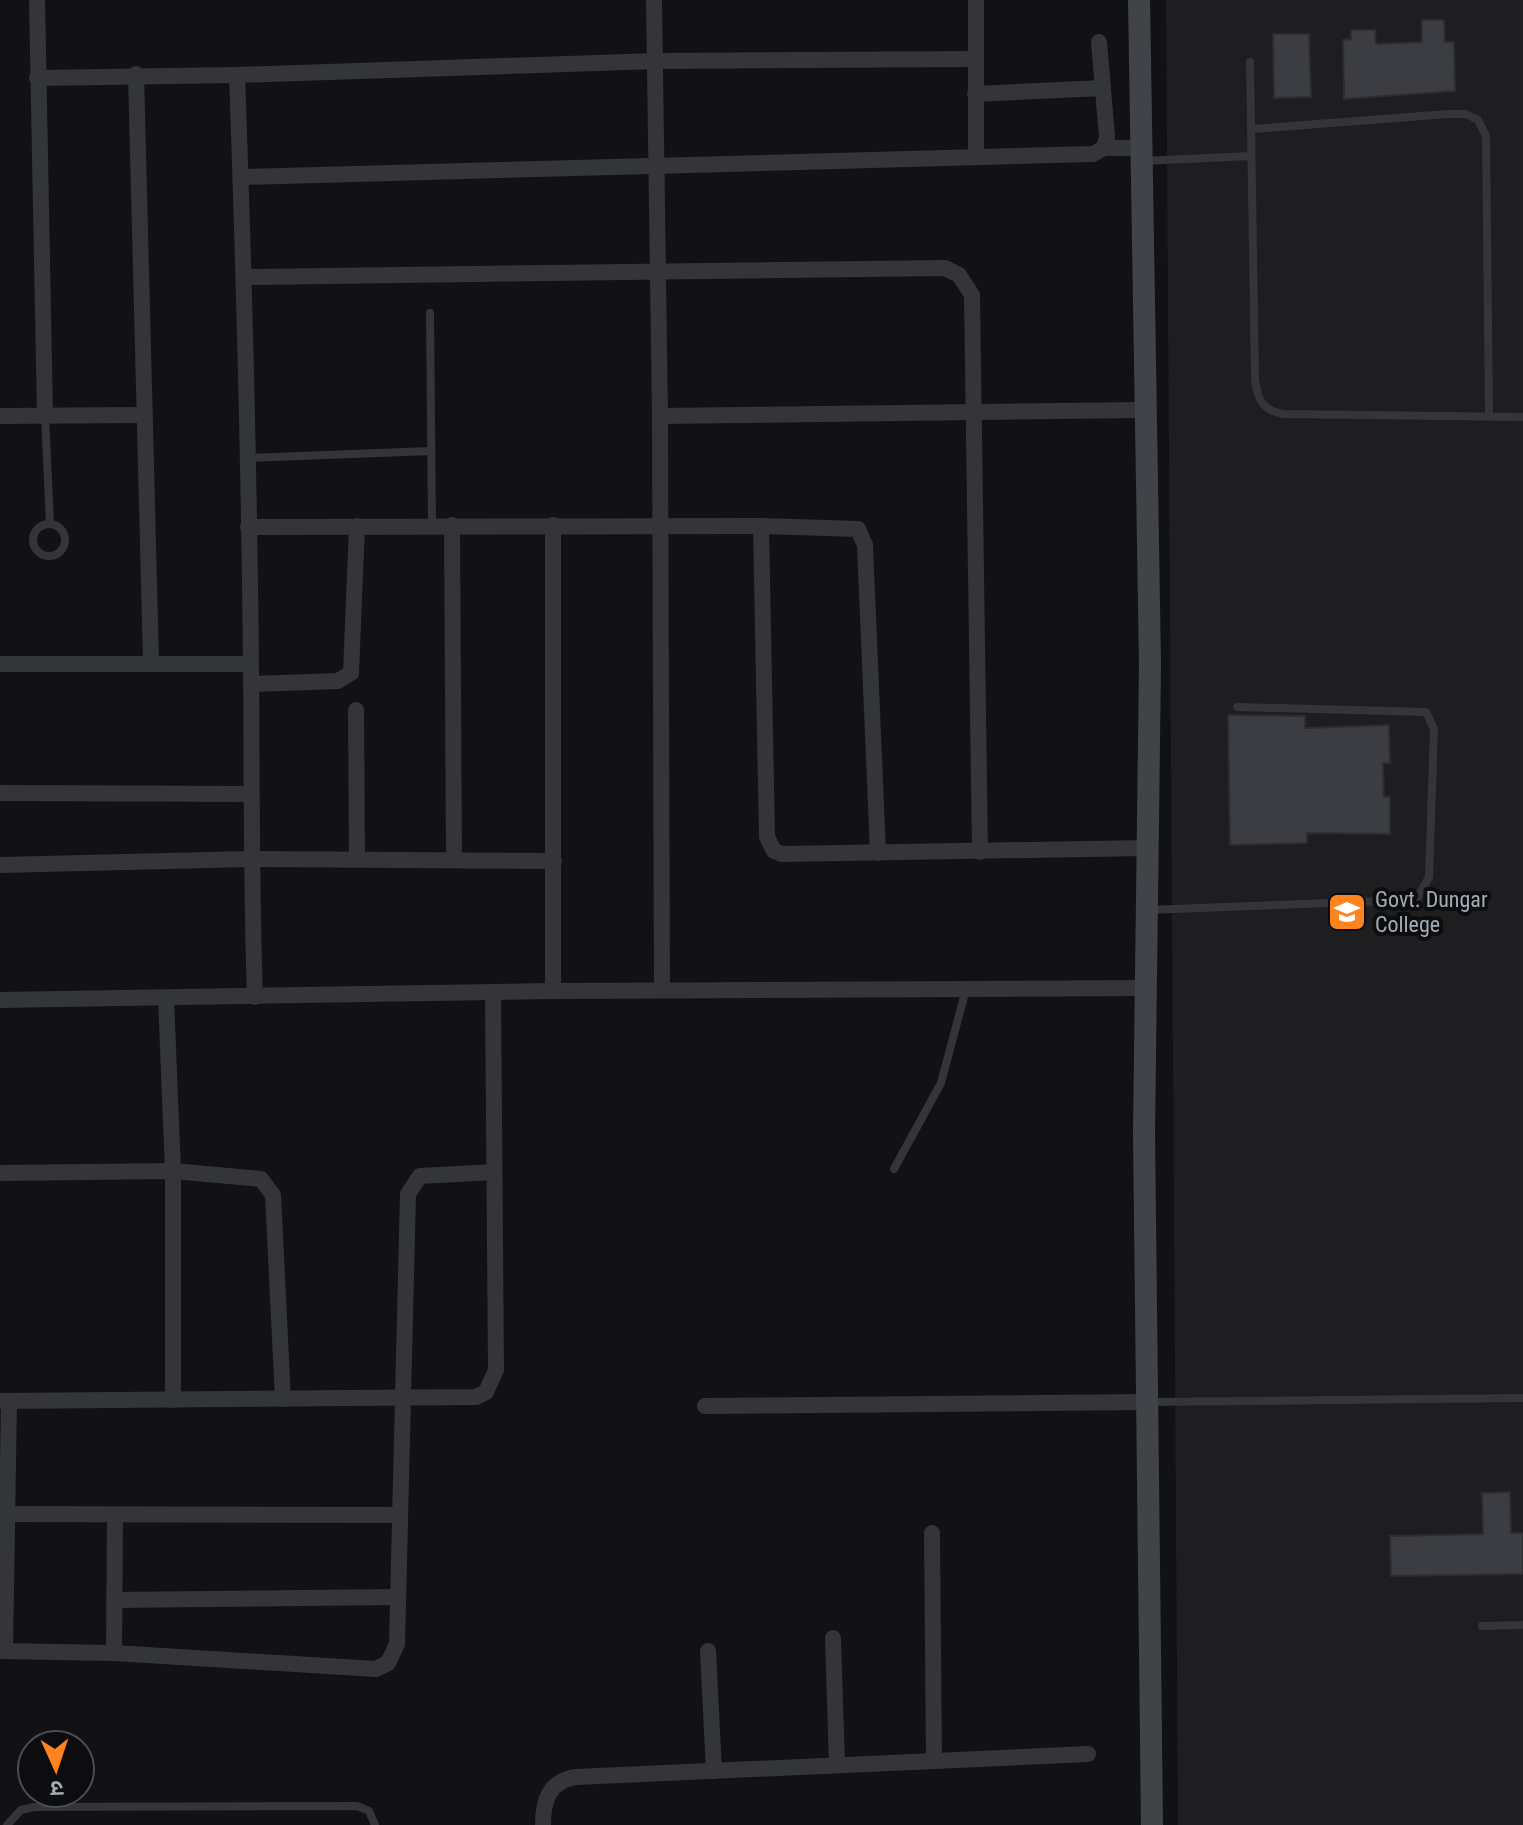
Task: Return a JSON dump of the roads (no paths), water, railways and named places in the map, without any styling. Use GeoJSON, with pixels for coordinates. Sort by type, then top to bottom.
{"type":"FeatureCollection","features":[{"type":"Feature","properties":{"kind":"street"},"geometry":{"type":"LineString","coordinates":[[37,0],[45,416]]}},
{"type":"Feature","properties":{"kind":"street"},"geometry":{"type":"LineString","coordinates":[[654,0],[660,416],[662,990]]}},
{"type":"Feature","properties":{"kind":"street"},"geometry":{"type":"LineString","coordinates":[[976,0],[976,156]]}},
{"type":"Feature","properties":{"kind":"street"},"geometry":{"type":"LineString","coordinates":[[1139,0],[1143,410],[1150,664],[1145,988],[1152,1825]]}},
{"type":"Feature","properties":{"kind":"street"},"geometry":{"type":"LineString","coordinates":[[1099,42],[1107,137],[1104,148]]}},
{"type":"Feature","properties":{"kind":"street"},"geometry":{"type":"LineString","coordinates":[[37,78],[136,74],[237,75],[656,61],[975,59]]}},
{"type":"Feature","properties":{"kind":"street"},"geometry":{"type":"LineString","coordinates":[[136,74],[151,662]]}},
{"type":"Feature","properties":{"kind":"street"},"geometry":{"type":"LineString","coordinates":[[237,75],[245,277],[251,664],[249,794],[255,997]]}},
{"type":"Feature","properties":{"kind":"street"},"geometry":{"type":"LineString","coordinates":[[975,94],[1103,88]]}},
{"type":"Feature","properties":{"kind":"street"},"geometry":{"type":"LineString","coordinates":[[241,177],[1093,154],[1104,148],[1141,154]]}},
{"type":"Feature","properties":{"kind":"street"},"geometry":{"type":"LineString","coordinates":[[245,277],[657,269],[945,268],[959,275],[972,295],[980,852]]}},
{"type":"Feature","properties":{"kind":"street"},"geometry":{"type":"LineString","coordinates":[[660,416],[1143,410]]}},
{"type":"Feature","properties":{"kind":"street"},"geometry":{"type":"LineString","coordinates":[[0,416],[143,415]]}},
{"type":"Feature","properties":{"kind":"street"},"geometry":{"type":"LineString","coordinates":[[452,525],[454,858]]}},
{"type":"Feature","properties":{"kind":"street"},"geometry":{"type":"LineString","coordinates":[[553,525],[553,991]]}},
{"type":"Feature","properties":{"kind":"street"},"geometry":{"type":"LineString","coordinates":[[251,684],[338,681],[351,673],[357,526]]}},
{"type":"Feature","properties":{"kind":"street"},"geometry":{"type":"LineString","coordinates":[[761,526],[768,845],[782,854],[1146,848]]}},
{"type":"Feature","properties":{"kind":"street"},"geometry":{"type":"LineString","coordinates":[[248,527],[850,526],[863,536],[878,853]]}},
{"type":"Feature","properties":{"kind":"street"},"geometry":{"type":"LineString","coordinates":[[0,664],[251,664]]}},
{"type":"Feature","properties":{"kind":"street"},"geometry":{"type":"LineString","coordinates":[[356,710],[357,858]]}},
{"type":"Feature","properties":{"kind":"street"},"geometry":{"type":"LineString","coordinates":[[0,793],[249,794]]}},
{"type":"Feature","properties":{"kind":"street"},"geometry":{"type":"LineString","coordinates":[[0,865],[357,858],[554,861]]}},
{"type":"Feature","properties":{"kind":"street"},"geometry":{"type":"LineString","coordinates":[[0,1000],[553,991],[1145,988]]}},
{"type":"Feature","properties":{"kind":"street"},"geometry":{"type":"LineString","coordinates":[[493,992],[496,1370],[493,1383],[476,1397],[401,1397],[5,1401],[3,1651],[114,1653],[376,1669],[388,1663],[394,1655],[398,1597],[401,1397],[411,1186],[420,1176],[431,1174],[494,1172]]}},
{"type":"Feature","properties":{"kind":"street"},"geometry":{"type":"LineString","coordinates":[[166,998],[173,1171],[173,1400]]}},
{"type":"Feature","properties":{"kind":"street"},"geometry":{"type":"LineString","coordinates":[[0,1173],[173,1171],[261,1179],[273,1195],[283,1399]]}},
{"type":"Feature","properties":{"kind":"street"},"geometry":{"type":"LineString","coordinates":[[705,1406],[1148,1402]]}},
{"type":"Feature","properties":{"kind":"street"},"geometry":{"type":"LineString","coordinates":[[4,1514],[399,1515]]}},
{"type":"Feature","properties":{"kind":"street"},"geometry":{"type":"LineString","coordinates":[[114,1653],[115,1515]]}},
{"type":"Feature","properties":{"kind":"street"},"geometry":{"type":"LineString","coordinates":[[932,1533],[934,1761]]}},
{"type":"Feature","properties":{"kind":"street"},"geometry":{"type":"LineString","coordinates":[[114,1600],[398,1597]]}},
{"type":"Feature","properties":{"kind":"street"},"geometry":{"type":"LineString","coordinates":[[833,1638],[837,1765]]}},
{"type":"Feature","properties":{"kind":"street"},"geometry":{"type":"LineString","coordinates":[[708,1651],[714,1771]]}},
{"type":"Feature","properties":{"kind":"street"},"geometry":{"type":"LineString","coordinates":[[543,1825],[545,1799],[565,1779],[1088,1754]]}},
{"type":"Feature","properties":{"kind":"lane"},"geometry":{"type":"LineString","coordinates":[[1250,62],[1255,380],[1261,404],[1270,411],[1283,414],[1523,417]]}},
{"type":"Feature","properties":{"kind":"lane"},"geometry":{"type":"LineString","coordinates":[[1252,129],[1448,114],[1466,114],[1478,120],[1486,136],[1489,416]]}},
{"type":"Feature","properties":{"kind":"lane"},"geometry":{"type":"LineString","coordinates":[[1141,154],[1250,156]]}},
{"type":"Feature","properties":{"kind":"lane"},"geometry":{"type":"LineString","coordinates":[[430,313],[432,525]]}},
{"type":"Feature","properties":{"kind":"lane"},"geometry":{"type":"LineString","coordinates":[[45,416],[50,524]]}},
{"type":"Feature","properties":{"kind":"lane"},"geometry":{"type":"LineString","coordinates":[[247,458],[431,451]]}},
{"type":"Feature","properties":{"kind":"lane"},"geometry":{"type":"LineString","coordinates":[[50,524],[63,531],[65,541],[61,551],[47,556],[34,546],[33,536],[39,527],[50,524]]}},
{"type":"Feature","properties":{"kind":"lane"},"geometry":{"type":"LineString","coordinates":[[1147,910],[1407,900],[1425,889],[1429,877],[1434,729],[1426,712],[1237,707]]}},
{"type":"Feature","properties":{"kind":"lane"},"geometry":{"type":"LineString","coordinates":[[894,1169],[941,1083],[966,988]]}},
{"type":"Feature","properties":{"kind":"lane"},"geometry":{"type":"LineString","coordinates":[[1148,1402],[1523,1398]]}},
{"type":"Feature","properties":{"kind":"lane"},"geometry":{"type":"LineString","coordinates":[[1482,1626],[1523,1625]]}},
{"type":"Feature","properties":{"kind":"lane"},"geometry":{"type":"LineString","coordinates":[[7,1825],[21,1810],[34,1807],[357,1806],[369,1811],[375,1825]]}},
{"type":"Feature","properties":{"kind":"place","name":"Govt. Dungar College"},"geometry":{"type":"Point","coordinates":[1347,912]}}]}
